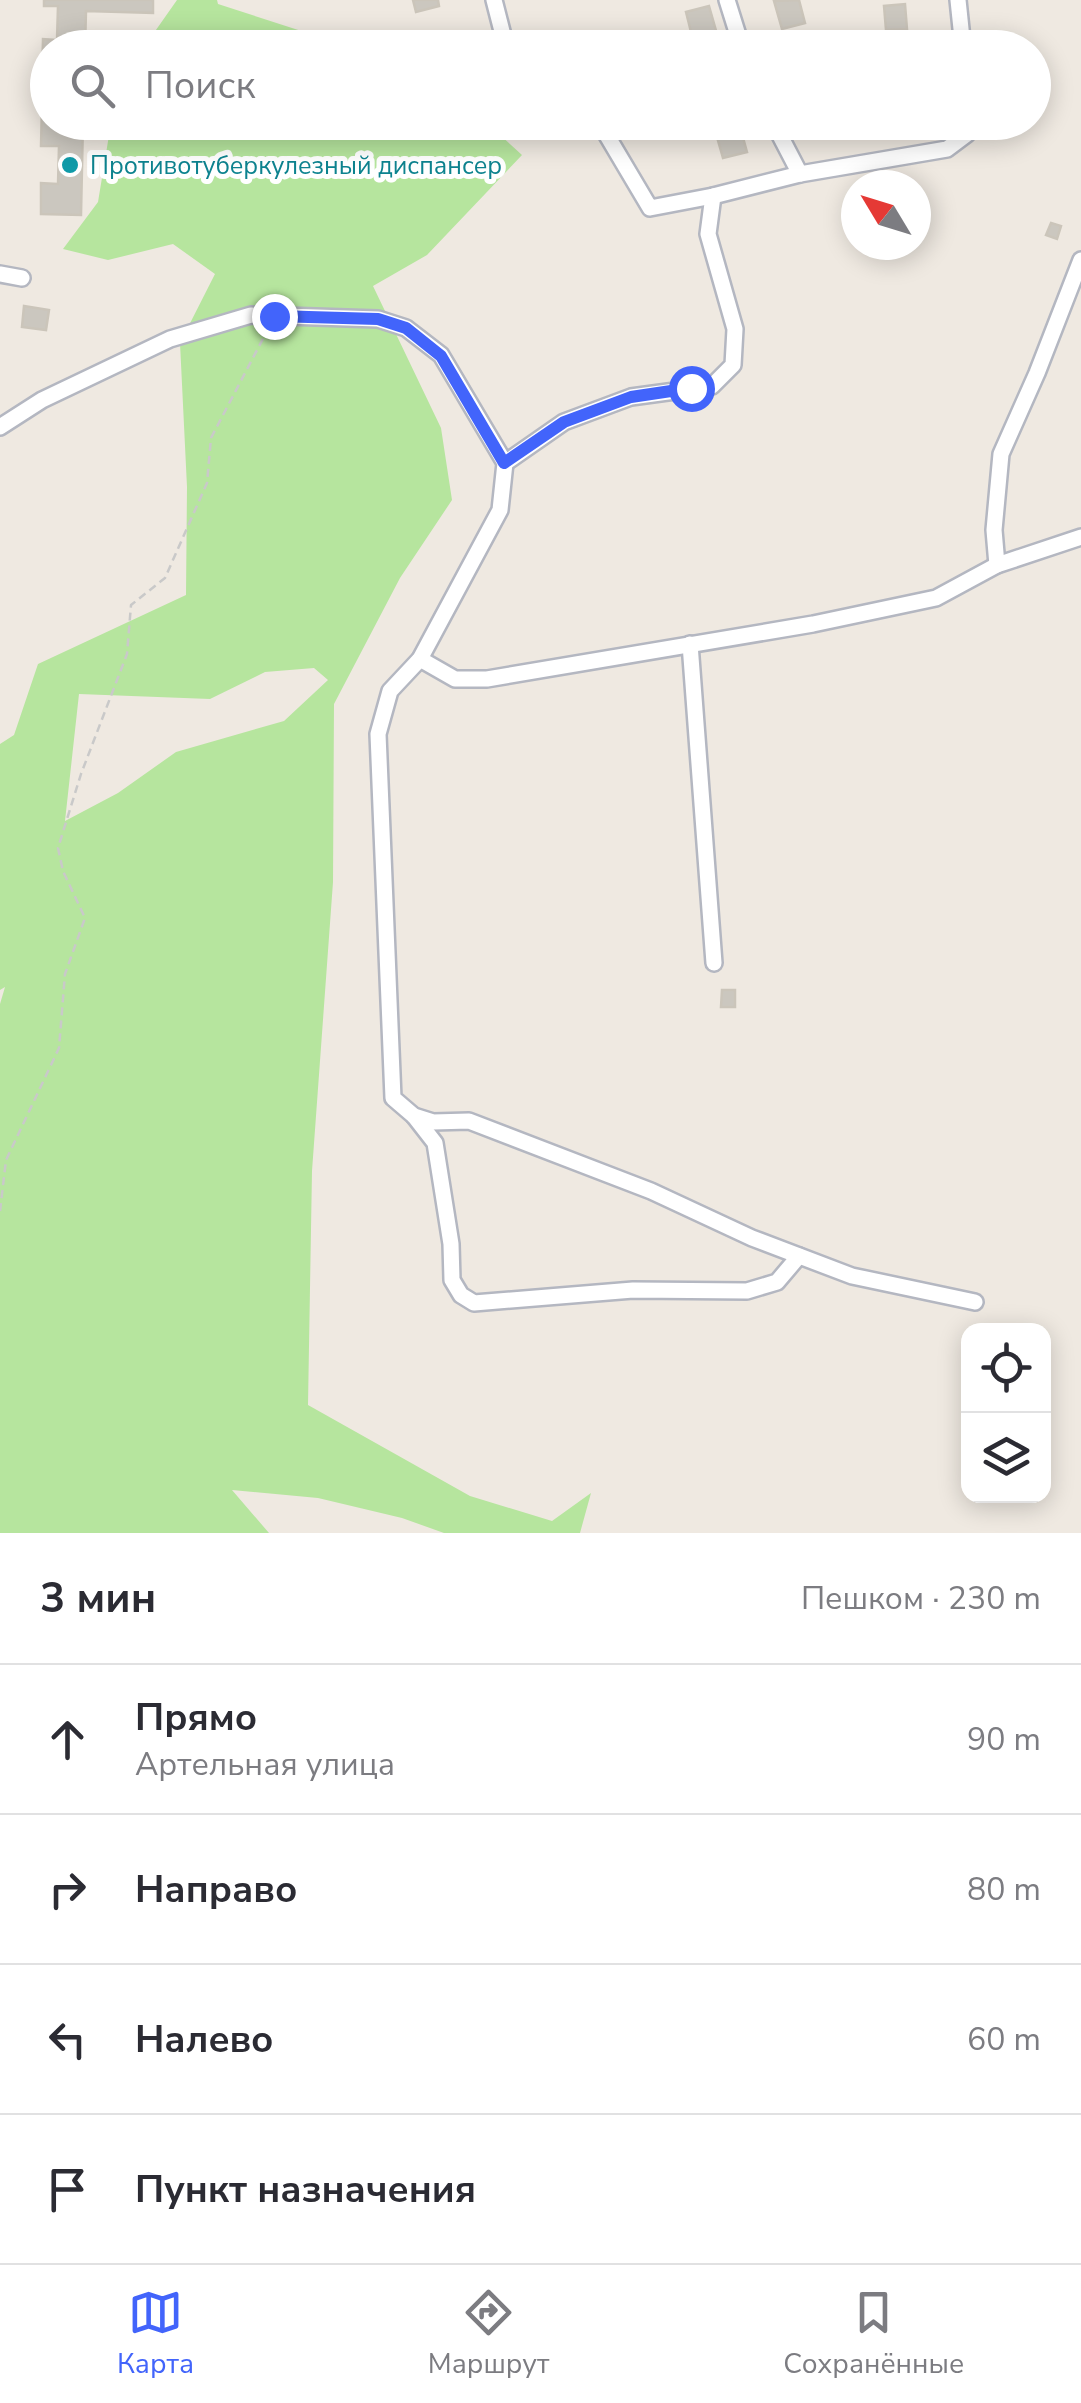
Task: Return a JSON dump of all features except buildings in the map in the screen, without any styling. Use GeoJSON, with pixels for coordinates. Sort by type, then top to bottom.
{"type":"FeatureCollection","features":[{"type":"Feature","properties":{"kind":"street"},"geometry":{"type":"LineString","coordinates":[[494,0],[505,30]]}},
{"type":"Feature","properties":{"kind":"street"},"geometry":{"type":"LineString","coordinates":[[727,0],[736,30]]}},
{"type":"Feature","properties":{"kind":"street"},"geometry":{"type":"LineString","coordinates":[[958,0],[961,30]]}},
{"type":"Feature","properties":{"kind":"street"},"geometry":{"type":"LineString","coordinates":[[610,140],[650,208],[800,174],[947,149],[958,140]]}},
{"type":"Feature","properties":{"kind":"street"},"geometry":{"type":"LineString","coordinates":[[782,140],[800,174]]}},
{"type":"Feature","properties":{"kind":"street"},"geometry":{"type":"LineString","coordinates":[[504,463],[564,422],[631,397],[712,386],[733,366],[735,329],[708,234],[712,196]]}},
{"type":"Feature","properties":{"kind":"street"},"geometry":{"type":"LineString","coordinates":[[997,565],[994,530],[1001,454],[1081,260]]}},
{"type":"Feature","properties":{"kind":"street"},"geometry":{"type":"LineString","coordinates":[[0,274],[22,278]]}},
{"type":"Feature","properties":{"kind":"street"},"geometry":{"type":"LineString","coordinates":[[0,426],[42,400],[170,339],[251,315],[378,319],[406,328],[441,356],[504,463],[500,510],[420,659],[390,691],[378,734],[392,1098],[414,1116],[435,1143],[451,1244],[452,1280],[461,1295],[474,1303],[633,1290],[747,1291],[777,1282],[798,1256]]}},
{"type":"Feature","properties":{"kind":"street"},"geometry":{"type":"LineString","coordinates":[[420,659],[455,678],[487,680],[690,644],[936,598],[997,565],[1081,537]]}},
{"type":"Feature","properties":{"kind":"street"},"geometry":{"type":"LineString","coordinates":[[690,644],[714,963]]}},
{"type":"Feature","properties":{"kind":"street"},"geometry":{"type":"LineString","coordinates":[[414,1116],[433,1122],[469,1121],[651,1190],[752,1238],[852,1276],[974,1302]]}},
{"type":"Feature","properties":{"kind":"path"},"geometry":{"type":"LineString","coordinates":[[0,1211],[6,1160],[60,1048],[65,974],[85,918],[58,848],[81,774],[127,654],[131,605],[165,578],[207,483],[211,438],[274,316]]}},
{"type":"Feature","properties":{"kind":"green space"},"geometry":{"type":"Polygon","coordinates":[[[177,0],[217,0],[218,4],[298,30],[156,30],[177,0]]]}},
{"type":"Feature","properties":{"kind":"green space"},"geometry":{"type":"Polygon","coordinates":[[[108,140],[506,140],[522,155],[427,255],[373,286],[441,428],[452,500],[400,578],[334,704],[333,882],[312,1171],[308,1405],[470,1496],[552,1521],[591,1493],[580,1533],[444,1533],[402,1518],[318,1498],[232,1490],[269,1533],[0,1533],[0,1004],[5,987],[0,990],[0,744],[14,735],[38,664],[186,595],[187,487],[180,343],[215,274],[173,244],[108,260],[63,249],[98,202],[108,140]],[[314,668],[265,672],[210,699],[79,694],[65,821],[118,793],[176,752],[284,721],[328,680],[314,668]]]}},
{"type":"Feature","properties":{"kind":"place","name":"Противотуберкулезный диспансер"},"geometry":{"type":"Point","coordinates":[70,165]}},
{"type":"Feature","properties":{"kind":"route"},"geometry":{"type":"LineString","coordinates":[[274,316],[378,319],[406,328],[428,342],[441,356],[504,463],[564,422],[631,397],[691,388]]}}]}
